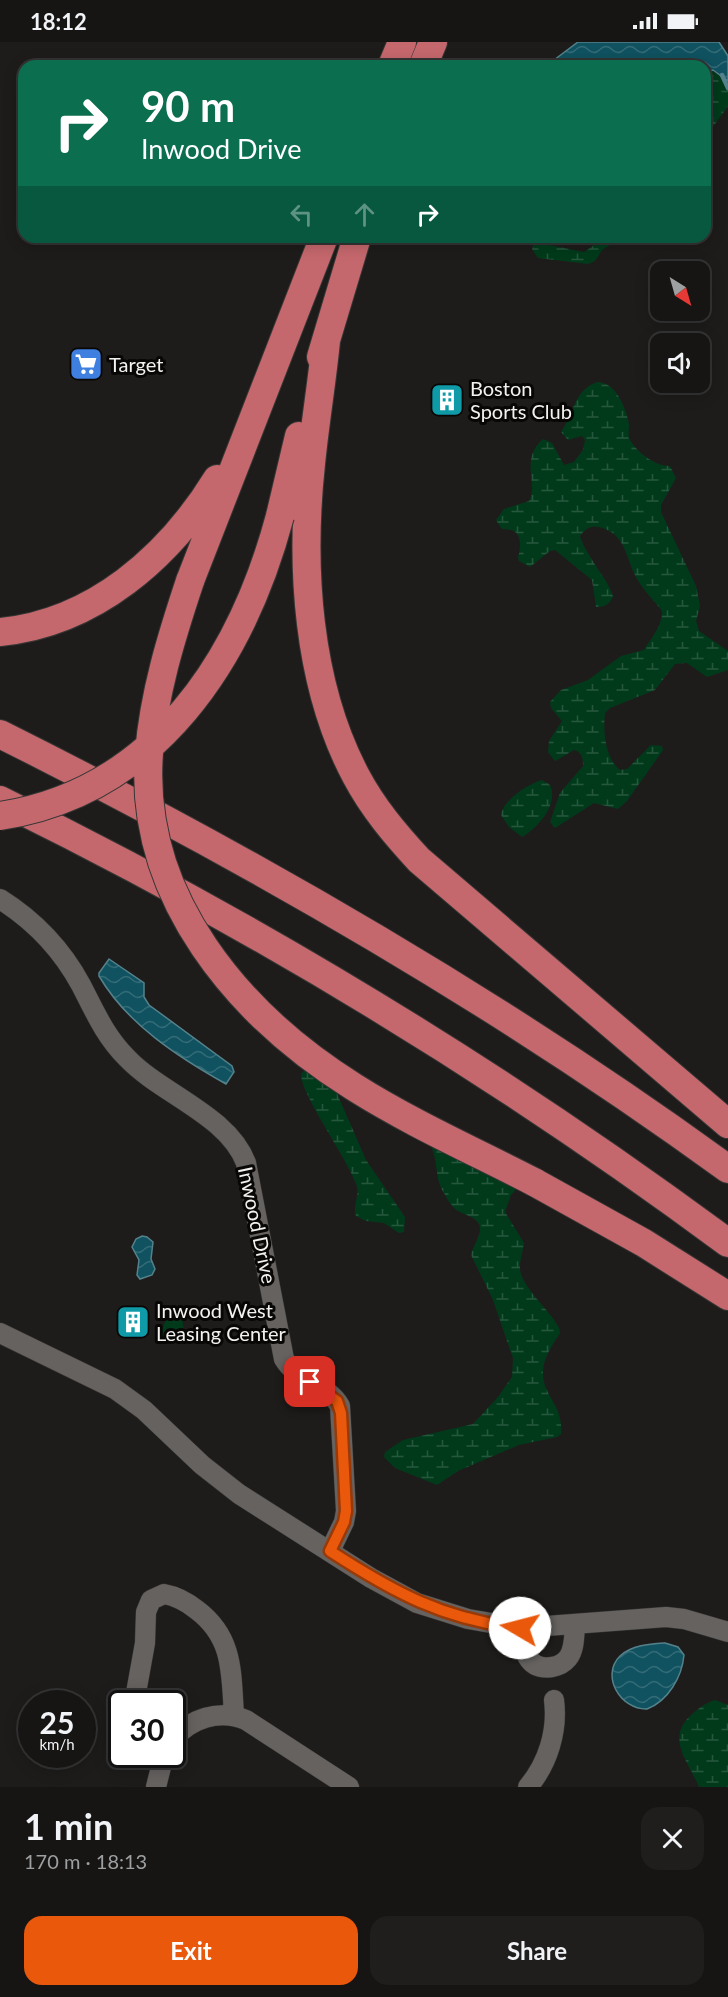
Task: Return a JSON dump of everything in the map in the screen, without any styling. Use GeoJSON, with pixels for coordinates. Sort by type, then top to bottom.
{"type":"FeatureCollection","features":[{"type":"Feature","properties":{"kind":"highway"},"geometry":{"type":"LineString","coordinates":[[394,60],[402,42]]}},
{"type":"Feature","properties":{"kind":"highway"},"geometry":{"type":"LineString","coordinates":[[426,60],[433,42]]}},
{"type":"Feature","properties":{"kind":"highway"},"geometry":{"type":"LineString","coordinates":[[322,243],[190,581],[162,669],[149,755],[151,802],[162,857],[191,929],[219,971],[240,995],[305,1054],[371,1098],[534,1182],[644,1243],[728,1296]]}},
{"type":"Feature","properties":{"kind":"highway"},"geometry":{"type":"LineString","coordinates":[[0,816],[42,807],[96,785],[135,760],[168,730],[208,678],[236,631],[262,573],[280,516],[309,391],[355,243]]}},
{"type":"Feature","properties":{"kind":"highway"},"geometry":{"type":"LineString","coordinates":[[326,341],[311,464],[307,557],[310,608],[321,677],[340,741],[356,778],[387,825],[427,867],[728,1124]]}},
{"type":"Feature","properties":{"kind":"highway"},"geometry":{"type":"LineString","coordinates":[[0,632],[39,625],[83,608],[126,582],[152,561],[188,522],[210,490],[259,401]]}},
{"type":"Feature","properties":{"kind":"highway"},"geometry":{"type":"LineString","coordinates":[[0,734],[194,833],[382,940],[567,1058],[728,1169]]}},
{"type":"Feature","properties":{"kind":"highway"},"geometry":{"type":"LineString","coordinates":[[0,801],[165,885],[352,992],[535,1108],[728,1243]]}},
{"type":"Feature","properties":{"kind":"street","name":"Inwood Drive"},"geometry":{"type":"LineString","coordinates":[[0,899],[31,919],[47,935],[71,968],[103,1029],[125,1056],[146,1075],[220,1127],[240,1150],[246,1163],[284,1359],[296,1373],[331,1395],[340,1406],[346,1511],[344,1522],[330,1551]]}},
{"type":"Feature","properties":{"kind":"street"},"geometry":{"type":"LineString","coordinates":[[0,1333],[115,1389],[144,1410],[228,1486],[392,1590],[423,1605],[468,1619],[520,1628],[666,1617],[684,1619],[728,1632]]}},
{"type":"Feature","properties":{"kind":"street"},"geometry":{"type":"LineString","coordinates":[[137,1690],[145,1643],[146,1612],[152,1600],[164,1594],[191,1605],[208,1618],[220,1632],[231,1671],[234,1715]]}},
{"type":"Feature","properties":{"kind":"street"},"geometry":{"type":"LineString","coordinates":[[520,1628],[527,1658],[536,1666],[546,1667],[559,1665],[568,1658],[573,1646],[575,1624]]}},
{"type":"Feature","properties":{"kind":"street"},"geometry":{"type":"LineString","coordinates":[[528,1787],[542,1768],[549,1748],[555,1721],[554,1700]]}},
{"type":"Feature","properties":{"kind":"street"},"geometry":{"type":"LineString","coordinates":[[186,1728],[195,1721],[214,1715],[234,1715],[246,1720],[349,1787]]}},
{"type":"Feature","properties":{"kind":"street"},"geometry":{"type":"LineString","coordinates":[[156,1787],[161,1768]]}},
{"type":"Feature","properties":{"kind":"green space"},"geometry":{"type":"Polygon","coordinates":[[[711,70],[728,81],[728,106],[711,130],[711,70]]]}},
{"type":"Feature","properties":{"kind":"green space"},"geometry":{"type":"Polygon","coordinates":[[[597,243],[613,243],[602,250],[595,261],[588,264],[538,258],[532,249],[534,245],[549,245],[584,252],[597,243]]]}},
{"type":"Feature","properties":{"kind":"green space"},"geometry":{"type":"Polygon","coordinates":[[[597,382],[610,386],[619,397],[628,418],[629,438],[636,448],[652,461],[670,466],[676,478],[661,505],[661,512],[696,586],[700,606],[696,621],[699,631],[728,651],[728,670],[707,677],[687,663],[675,664],[655,690],[610,708],[605,713],[606,744],[611,759],[620,770],[627,769],[651,745],[662,746],[663,750],[627,801],[618,809],[594,803],[555,828],[550,822],[560,793],[583,766],[583,763],[580,754],[574,750],[555,761],[548,752],[549,741],[562,721],[551,708],[550,702],[561,690],[588,680],[621,656],[644,650],[659,626],[662,611],[637,578],[619,539],[607,530],[591,527],[580,536],[613,597],[606,605],[596,607],[592,580],[555,550],[550,551],[530,567],[519,561],[519,537],[515,531],[501,528],[496,520],[504,509],[529,501],[532,487],[532,455],[543,439],[552,443],[564,465],[574,462],[583,450],[585,440],[582,436],[568,440],[561,432],[579,397],[589,386],[597,382]]]}},
{"type":"Feature","properties":{"kind":"green space"},"geometry":{"type":"Polygon","coordinates":[[[542,780],[550,785],[552,800],[540,822],[522,837],[509,827],[501,815],[503,809],[517,793],[542,780]]]}},
{"type":"Feature","properties":{"kind":"green space"},"geometry":{"type":"Polygon","coordinates":[[[305,1070],[332,1082],[366,1160],[405,1217],[404,1232],[399,1233],[384,1223],[366,1221],[356,1216],[358,1192],[356,1184],[308,1096],[301,1074],[305,1070]]]}},
{"type":"Feature","properties":{"kind":"green space"},"geometry":{"type":"Polygon","coordinates":[[[430,1144],[517,1188],[511,1195],[505,1212],[524,1243],[520,1264],[521,1274],[524,1282],[555,1321],[560,1333],[547,1356],[543,1372],[546,1388],[559,1415],[561,1434],[557,1437],[519,1445],[458,1471],[437,1485],[395,1468],[384,1457],[385,1452],[403,1440],[473,1424],[498,1397],[512,1377],[513,1358],[493,1300],[471,1255],[479,1236],[479,1224],[455,1209],[447,1199],[439,1181],[430,1144]]]}},
{"type":"Feature","properties":{"kind":"green space"},"geometry":{"type":"Polygon","coordinates":[[[166,1318],[182,1318],[184,1331],[175,1339],[159,1340],[166,1318]]]}},
{"type":"Feature","properties":{"kind":"green space"},"geometry":{"type":"Polygon","coordinates":[[[715,1700],[728,1705],[728,1787],[699,1787],[685,1760],[679,1742],[680,1733],[683,1724],[691,1715],[702,1706],[715,1700]]]}},
{"type":"Feature","properties":{"kind":"water"},"geometry":{"type":"Polygon","coordinates":[[[578,42],[719,42],[728,56],[728,81],[711,71],[711,60],[554,60],[578,42]]]}},
{"type":"Feature","properties":{"kind":"water"},"geometry":{"type":"Polygon","coordinates":[[[109,959],[144,983],[144,997],[149,1005],[232,1066],[234,1072],[226,1084],[172,1051],[124,1009],[99,976],[109,959]]]}},
{"type":"Feature","properties":{"kind":"water"},"geometry":{"type":"Polygon","coordinates":[[[142,1236],[153,1242],[151,1259],[155,1269],[152,1275],[140,1279],[137,1275],[139,1260],[132,1247],[136,1239],[142,1236]]]}},
{"type":"Feature","properties":{"kind":"water"},"geometry":{"type":"Polygon","coordinates":[[[665,1643],[678,1647],[684,1655],[673,1687],[661,1700],[647,1709],[629,1704],[616,1690],[613,1682],[614,1664],[630,1649],[665,1643]]]}},
{"type":"Feature","properties":{"kind":"waterway"},"geometry":{"type":"LineString","coordinates":[[722,75],[728,88]]}},
{"type":"Feature","properties":{"kind":"place","name":"Target"},"geometry":{"type":"Point","coordinates":[86,364]}},
{"type":"Feature","properties":{"kind":"place","name":"Boston Sports Club"},"geometry":{"type":"Point","coordinates":[447,400]}},
{"type":"Feature","properties":{"kind":"place","name":"Inwood West Leasing Center"},"geometry":{"type":"Point","coordinates":[133,1322]}},
{"type":"Feature","properties":{"kind":"route"},"geometry":{"type":"LineString","coordinates":[[310,1382],[337,1401],[341,1413],[347,1501],[344,1522],[330,1551],[371,1578],[429,1608],[468,1619],[520,1628]]}}]}
